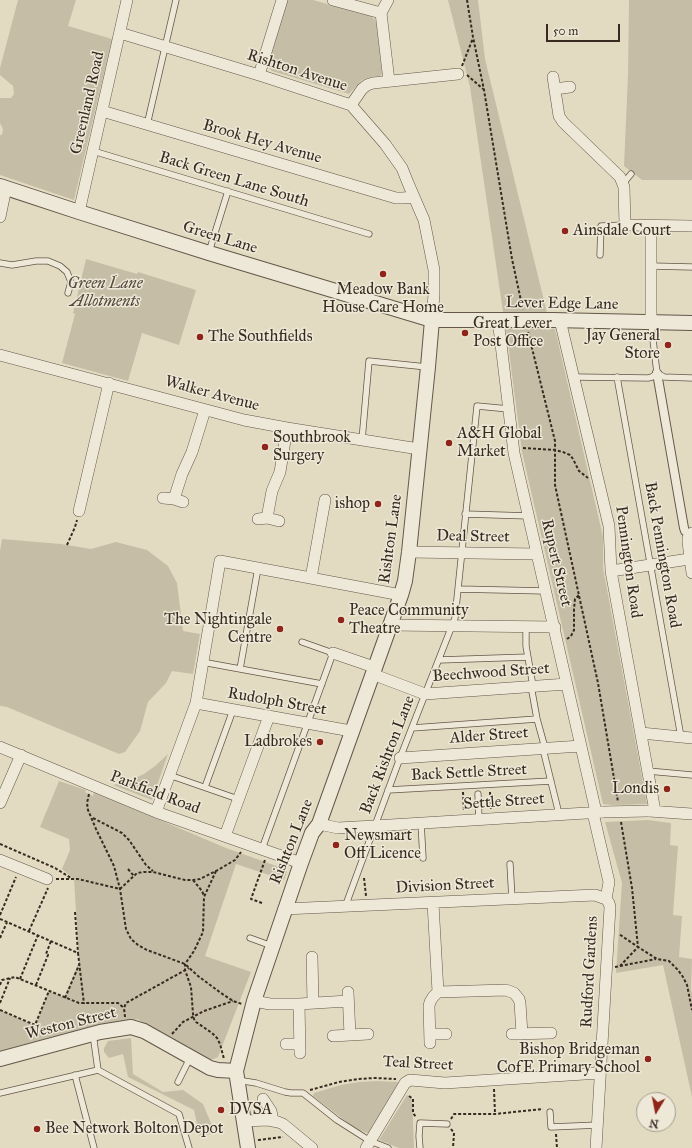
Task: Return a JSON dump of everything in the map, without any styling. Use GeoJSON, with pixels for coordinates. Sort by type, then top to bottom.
{"type":"FeatureCollection","features":[{"type":"Feature","properties":{"kind":"street","name":"Greenland Road"},"geometry":{"type":"LineString","coordinates":[[79,212],[127,0]]}},
{"type":"Feature","properties":{"kind":"street"},"geometry":{"type":"LineString","coordinates":[[260,75],[282,0]]}},
{"type":"Feature","properties":{"kind":"street"},"geometry":{"type":"LineString","coordinates":[[333,0],[381,13]]}},
{"type":"Feature","properties":{"kind":"street"},"geometry":{"type":"LineString","coordinates":[[388,0],[381,13],[389,81]]}},
{"type":"Feature","properties":{"kind":"street","name":"Rishton Avenue"},"geometry":{"type":"LineString","coordinates":[[120,33],[351,104],[362,89],[367,85],[389,81],[462,73]]}},
{"type":"Feature","properties":{"kind":"street"},"geometry":{"type":"LineString","coordinates":[[553,77],[559,116],[563,122],[620,178],[622,182],[624,187],[625,225],[692,226]]}},
{"type":"Feature","properties":{"kind":"street"},"geometry":{"type":"LineString","coordinates":[[555,89],[570,87]]}},
{"type":"Feature","properties":{"kind":"street","name":"Rishton Lane"},"geometry":{"type":"LineString","coordinates":[[234,1074],[253,1004],[284,909],[312,833],[319,824],[351,731],[401,595],[405,581],[409,552],[428,367],[434,294],[434,270],[424,220],[402,168],[385,144],[351,104]]}},
{"type":"Feature","properties":{"kind":"street","name":"Brook Hey Avenue"},"geometry":{"type":"LineString","coordinates":[[102,111],[396,198],[414,196]]}},
{"type":"Feature","properties":{"kind":"street"},"geometry":{"type":"LineString","coordinates":[[0,217],[3,187]]}},
{"type":"Feature","properties":{"kind":"street","name":"Green Lane"},"geometry":{"type":"LineString","coordinates":[[3,187],[79,212],[432,320]]}},
{"type":"Feature","properties":{"kind":"street"},"geometry":{"type":"LineString","coordinates":[[651,226],[651,322]]}},
{"type":"Feature","properties":{"kind":"street","name":"Lever Edge Lane"},"geometry":{"type":"LineString","coordinates":[[432,320],[556,320],[692,323]]}},
{"type":"Feature","properties":{"kind":"street","name":"Rupert Street"},"geometry":{"type":"LineString","coordinates":[[502,320],[509,410],[514,447],[537,554],[597,812],[610,882],[606,899]]}},
{"type":"Feature","properties":{"kind":"street","name":"Pennington Road"},"geometry":{"type":"LineString","coordinates":[[556,320],[574,377],[609,526],[611,571],[648,771],[652,811]]}},
{"type":"Feature","properties":{"kind":"street","name":"Walker Avenue"},"geometry":{"type":"LineString","coordinates":[[0,354],[244,420],[419,449]]}},
{"type":"Feature","properties":{"kind":"street"},"geometry":{"type":"LineString","coordinates":[[657,373],[684,528],[685,531],[691,534],[688,542],[692,571]]}},
{"type":"Feature","properties":{"kind":"street"},"geometry":{"type":"LineString","coordinates":[[79,511],[77,499],[109,383]]}},
{"type":"Feature","properties":{"kind":"street"},"geometry":{"type":"LineString","coordinates":[[173,500],[182,474],[192,452],[205,410]]}},
{"type":"Feature","properties":{"kind":"street"},"geometry":{"type":"LineString","coordinates":[[279,521],[262,518],[280,472],[287,428]]}},
{"type":"Feature","properties":{"kind":"street"},"geometry":{"type":"LineString","coordinates":[[311,578],[325,500]]}},
{"type":"Feature","properties":{"kind":"street","name":"Deal Street"},"geometry":{"type":"LineString","coordinates":[[409,552],[537,554]]}},
{"type":"Feature","properties":{"kind":"street"},"geometry":{"type":"LineString","coordinates":[[611,571],[689,558]]}},
{"type":"Feature","properties":{"kind":"street"},"geometry":{"type":"LineString","coordinates":[[156,812],[196,703],[220,561],[401,595]]}},
{"type":"Feature","properties":{"kind":"street"},"geometry":{"type":"LineString","coordinates":[[389,625],[555,627]]}},
{"type":"Feature","properties":{"kind":"street","name":"Beechwood Street"},"geometry":{"type":"LineString","coordinates":[[333,653],[425,694],[567,684]]}},
{"type":"Feature","properties":{"kind":"street","name":"Rudolph Street"},"geometry":{"type":"LineString","coordinates":[[196,703],[351,731]]}},
{"type":"Feature","properties":{"kind":"street"},"geometry":{"type":"LineString","coordinates":[[225,836],[268,716]]}},
{"type":"Feature","properties":{"kind":"street"},"geometry":{"type":"LineString","coordinates":[[641,733],[686,737]]}},
{"type":"Feature","properties":{"kind":"street","name":"Alder Street"},"geometry":{"type":"LineString","coordinates":[[400,758],[581,746]]}},
{"type":"Feature","properties":{"kind":"street","name":"Parkfield Road"},"geometry":{"type":"LineString","coordinates":[[0,747],[156,812],[301,863]]}},
{"type":"Feature","properties":{"kind":"street"},"geometry":{"type":"LineString","coordinates":[[0,803],[21,755]]}},
{"type":"Feature","properties":{"kind":"street","name":"Settle Street"},"geometry":{"type":"LineString","coordinates":[[319,824],[338,828],[597,812],[652,811],[692,814]]}},
{"type":"Feature","properties":{"kind":"street"},"geometry":{"type":"LineString","coordinates":[[0,860],[49,880]]}},
{"type":"Feature","properties":{"kind":"street","name":"Division Street"},"geometry":{"type":"LineString","coordinates":[[284,909],[595,895],[606,899]]}},
{"type":"Feature","properties":{"kind":"street","name":"Rudford Gardens"},"geometry":{"type":"LineString","coordinates":[[600,1073],[610,906],[606,899]]}},
{"type":"Feature","properties":{"kind":"street"},"geometry":{"type":"LineString","coordinates":[[433,903],[438,992]]}},
{"type":"Feature","properties":{"kind":"street"},"geometry":{"type":"LineString","coordinates":[[312,957],[314,1003]]}},
{"type":"Feature","properties":{"kind":"street"},"geometry":{"type":"LineString","coordinates":[[446,1034],[430,1039],[429,1006],[433,997],[438,992],[506,990],[514,993],[520,999],[517,1034],[551,1033]]}},
{"type":"Feature","properties":{"kind":"street"},"geometry":{"type":"LineString","coordinates":[[253,1004],[314,1003],[348,996],[350,1035]]}},
{"type":"Feature","properties":{"kind":"street"},"geometry":{"type":"LineString","coordinates":[[286,1044],[300,1048],[298,1004]]}},
{"type":"Feature","properties":{"kind":"street","name":"Weston Street"},"geometry":{"type":"LineString","coordinates":[[0,1059],[93,1034],[126,1027],[144,1031],[210,1068],[234,1074]]}},
{"type":"Feature","properties":{"kind":"street"},"geometry":{"type":"LineString","coordinates":[[333,1036],[368,1034]]}},
{"type":"Feature","properties":{"kind":"street"},"geometry":{"type":"LineString","coordinates":[[596,1148],[600,1073]]}},
{"type":"Feature","properties":{"kind":"street","name":"Teal Street"},"geometry":{"type":"LineString","coordinates":[[410,1080],[445,1083],[600,1073]]}},
{"type":"Feature","properties":{"kind":"street"},"geometry":{"type":"LineString","coordinates":[[234,1074],[244,1121],[247,1145]]}},
{"type":"Feature","properties":{"kind":"street"},"geometry":{"type":"LineString","coordinates":[[368,1144],[405,1083],[410,1080]]}},
{"type":"Feature","properties":{"kind":"street"},"geometry":{"type":"LineString","coordinates":[[263,1099],[271,1111],[273,1121]]}},
{"type":"Feature","properties":{"kind":"street"},"geometry":{"type":"LineString","coordinates":[[244,1121],[268,1120],[283,1124],[312,1148]]}},
{"type":"Feature","properties":{"kind":"lane"},"geometry":{"type":"LineString","coordinates":[[147,125],[176,0]]}},
{"type":"Feature","properties":{"kind":"lane","name":"Back Green Lane South"},"geometry":{"type":"LineString","coordinates":[[93,151],[369,234]]}},
{"type":"Feature","properties":{"kind":"lane"},"geometry":{"type":"LineString","coordinates":[[622,182],[631,174]]}},
{"type":"Feature","properties":{"kind":"lane","name":"Back Green Lane South"},"geometry":{"type":"LineString","coordinates":[[209,252],[228,192]]}},
{"type":"Feature","properties":{"kind":"lane"},"geometry":{"type":"LineString","coordinates":[[600,255],[601,226],[625,225]]}},
{"type":"Feature","properties":{"kind":"lane"},"geometry":{"type":"LineString","coordinates":[[0,263],[12,265],[36,261],[48,261],[60,266],[67,272],[71,282],[68,293]]}},
{"type":"Feature","properties":{"kind":"lane"},"geometry":{"type":"LineString","coordinates":[[651,266],[692,267]]}},
{"type":"Feature","properties":{"kind":"lane"},"geometry":{"type":"LineString","coordinates":[[651,322],[657,373]]}},
{"type":"Feature","properties":{"kind":"lane"},"geometry":{"type":"LineString","coordinates":[[362,440],[369,361],[428,367]]}},
{"type":"Feature","properties":{"kind":"lane"},"geometry":{"type":"LineString","coordinates":[[574,377],[648,378],[657,373]]}},
{"type":"Feature","properties":{"kind":"lane"},"geometry":{"type":"LineString","coordinates":[[657,373],[664,377],[692,378]]}},
{"type":"Feature","properties":{"kind":"lane","name":"Back Pennington Road"},"geometry":{"type":"LineString","coordinates":[[617,377],[651,565],[686,737]]}},
{"type":"Feature","properties":{"kind":"lane","name":"Back Rishton Lane"},"geometry":{"type":"LineString","coordinates":[[346,906],[374,826],[455,618],[477,406],[509,410]]}},
{"type":"Feature","properties":{"kind":"lane"},"geometry":{"type":"LineString","coordinates":[[465,514],[529,516]]}},
{"type":"Feature","properties":{"kind":"lane"},"geometry":{"type":"LineString","coordinates":[[240,669],[258,568]]}},
{"type":"Feature","properties":{"kind":"lane"},"geometry":{"type":"LineString","coordinates":[[458,590],[546,591]]}},
{"type":"Feature","properties":{"kind":"lane"},"geometry":{"type":"LineString","coordinates":[[526,627],[526,646],[537,719],[559,814]]}},
{"type":"Feature","properties":{"kind":"lane"},"geometry":{"type":"LineString","coordinates":[[265,850],[307,723],[333,653],[302,642]]}},
{"type":"Feature","properties":{"kind":"lane"},"geometry":{"type":"LineString","coordinates":[[439,660],[528,657]]}},
{"type":"Feature","properties":{"kind":"lane"},"geometry":{"type":"LineString","coordinates":[[202,662],[322,684]]}},
{"type":"Feature","properties":{"kind":"lane"},"geometry":{"type":"LineString","coordinates":[[205,787],[233,710]]}},
{"type":"Feature","properties":{"kind":"lane"},"geometry":{"type":"LineString","coordinates":[[412,728],[537,719]]}},
{"type":"Feature","properties":{"kind":"lane"},"geometry":{"type":"LineString","coordinates":[[648,771],[692,775]]}},
{"type":"Feature","properties":{"kind":"lane"},"geometry":{"type":"LineString","coordinates":[[170,775],[238,799]]}},
{"type":"Feature","properties":{"kind":"lane","name":"Back Settle Street"},"geometry":{"type":"LineString","coordinates":[[388,790],[551,781]]}},
{"type":"Feature","properties":{"kind":"lane"},"geometry":{"type":"LineString","coordinates":[[478,794],[479,820]]}},
{"type":"Feature","properties":{"kind":"lane"},"geometry":{"type":"LineString","coordinates":[[421,823],[423,858]]}},
{"type":"Feature","properties":{"kind":"lane"},"geometry":{"type":"LineString","coordinates":[[510,864],[512,899]]}},
{"type":"Feature","properties":{"kind":"lane"},"geometry":{"type":"LineString","coordinates":[[250,938],[272,946]]}},
{"type":"Feature","properties":{"kind":"lane"},"geometry":{"type":"LineString","coordinates":[[93,1034],[98,1070]]}},
{"type":"Feature","properties":{"kind":"lane"},"geometry":{"type":"LineString","coordinates":[[178,1082],[190,1057]]}},
{"type":"Feature","properties":{"kind":"lane"},"geometry":{"type":"LineString","coordinates":[[0,1093],[98,1070],[179,1114],[189,1148]]}},
{"type":"Feature","properties":{"kind":"lane"},"geometry":{"type":"LineString","coordinates":[[234,1074],[285,1092],[303,1093],[368,1144],[388,1148]]}},
{"type":"Feature","properties":{"kind":"lane"},"geometry":{"type":"LineString","coordinates":[[75,1075],[94,1148]]}},
{"type":"Feature","properties":{"kind":"lane"},"geometry":{"type":"LineString","coordinates":[[550,1112],[551,1127],[598,1125]]}},
{"type":"Feature","properties":{"kind":"lane"},"geometry":{"type":"LineString","coordinates":[[420,1148],[420,1123],[447,1124]]}},
{"type":"Feature","properties":{"kind":"path"},"geometry":{"type":"LineString","coordinates":[[467,0],[484,90],[512,259],[523,310]]}},
{"type":"Feature","properties":{"kind":"path"},"geometry":{"type":"LineString","coordinates":[[473,37],[462,73],[484,90]]}},
{"type":"Feature","properties":{"kind":"path"},"geometry":{"type":"LineString","coordinates":[[527,326],[555,441],[555,485],[598,683],[618,802]]}},
{"type":"Feature","properties":{"kind":"path"},"geometry":{"type":"LineString","coordinates":[[514,447],[529,449],[538,448],[564,452],[570,455],[579,471],[600,486]]}},
{"type":"Feature","properties":{"kind":"path"},"geometry":{"type":"LineString","coordinates":[[67,545],[75,527],[79,511]]}},
{"type":"Feature","properties":{"kind":"path"},"geometry":{"type":"LineString","coordinates":[[558,642],[569,639],[574,630],[575,599],[579,595]]}},
{"type":"Feature","properties":{"kind":"path"},"geometry":{"type":"LineString","coordinates":[[92,785],[87,803],[88,810],[114,866],[120,889],[126,929],[131,939],[147,950],[185,964],[221,994],[233,1001],[253,1004]]}},
{"type":"Feature","properties":{"kind":"path"},"geometry":{"type":"LineString","coordinates":[[490,785],[492,819]]}},
{"type":"Feature","properties":{"kind":"path"},"geometry":{"type":"LineString","coordinates":[[463,786],[465,820]]}},
{"type":"Feature","properties":{"kind":"path"},"geometry":{"type":"LineString","coordinates":[[620,817],[632,888],[638,947],[620,966]]}},
{"type":"Feature","properties":{"kind":"path"},"geometry":{"type":"LineString","coordinates":[[92,818],[122,833],[129,840],[146,865],[154,872]]}},
{"type":"Feature","properties":{"kind":"path"},"geometry":{"type":"LineString","coordinates":[[0,844],[57,869],[72,879]]}},
{"type":"Feature","properties":{"kind":"path"},"geometry":{"type":"LineString","coordinates":[[120,889],[134,876],[144,872],[154,872],[185,880],[200,879],[235,860],[249,845]]}},
{"type":"Feature","properties":{"kind":"path"},"geometry":{"type":"LineString","coordinates":[[262,903],[251,899],[265,850]]}},
{"type":"Feature","properties":{"kind":"path"},"geometry":{"type":"LineString","coordinates":[[0,915],[20,868]]}},
{"type":"Feature","properties":{"kind":"path"},"geometry":{"type":"LineString","coordinates":[[29,931],[49,880],[57,869]]}},
{"type":"Feature","properties":{"kind":"path"},"geometry":{"type":"LineString","coordinates":[[128,869],[134,876]]}},
{"type":"Feature","properties":{"kind":"path"},"geometry":{"type":"LineString","coordinates":[[204,897],[216,871]]}},
{"type":"Feature","properties":{"kind":"path"},"geometry":{"type":"LineString","coordinates":[[364,878],[366,906]]}},
{"type":"Feature","properties":{"kind":"path"},"geometry":{"type":"LineString","coordinates":[[49,880],[78,879],[120,889]]}},
{"type":"Feature","properties":{"kind":"path"},"geometry":{"type":"LineString","coordinates":[[193,880],[202,891],[204,897],[203,932],[194,951],[185,964],[185,970],[191,987],[193,1017],[196,1022],[212,1033],[216,1038],[234,1074]]}},
{"type":"Feature","properties":{"kind":"path"},"geometry":{"type":"LineString","coordinates":[[75,912],[84,1004]]}},
{"type":"Feature","properties":{"kind":"path"},"geometry":{"type":"LineString","coordinates":[[0,919],[78,953]]}},
{"type":"Feature","properties":{"kind":"path"},"geometry":{"type":"LineString","coordinates":[[0,938],[7,922]]}},
{"type":"Feature","properties":{"kind":"path"},"geometry":{"type":"LineString","coordinates":[[609,928],[638,947],[658,958],[668,961],[678,970],[687,985],[692,1010]]}},
{"type":"Feature","properties":{"kind":"path"},"geometry":{"type":"LineString","coordinates":[[20,979],[38,935]]}},
{"type":"Feature","properties":{"kind":"path"},"geometry":{"type":"LineString","coordinates":[[36,985],[48,955],[46,954],[51,941]]}},
{"type":"Feature","properties":{"kind":"path"},"geometry":{"type":"LineString","coordinates":[[606,968],[658,958]]}},
{"type":"Feature","properties":{"kind":"path"},"geometry":{"type":"LineString","coordinates":[[65,998],[80,964]]}},
{"type":"Feature","properties":{"kind":"path"},"geometry":{"type":"LineString","coordinates":[[126,1027],[124,1008],[126,1003],[189,968]]}},
{"type":"Feature","properties":{"kind":"path"},"geometry":{"type":"LineString","coordinates":[[0,985],[2,980],[14,976],[79,1003],[118,1003],[124,1008]]}},
{"type":"Feature","properties":{"kind":"path"},"geometry":{"type":"LineString","coordinates":[[0,1003],[11,978]]}},
{"type":"Feature","properties":{"kind":"path"},"geometry":{"type":"LineString","coordinates":[[0,1010],[35,1025],[49,991]]}},
{"type":"Feature","properties":{"kind":"path"},"geometry":{"type":"LineString","coordinates":[[166,1044],[173,1032],[183,1022],[204,1011],[233,1001]]}},
{"type":"Feature","properties":{"kind":"path","name":"Teal Street"},"geometry":{"type":"LineString","coordinates":[[303,1093],[339,1082],[358,1079],[375,1078],[410,1080]]}},
{"type":"Feature","properties":{"kind":"path"},"geometry":{"type":"LineString","coordinates":[[494,1080],[495,1114]]}},
{"type":"Feature","properties":{"kind":"path"},"geometry":{"type":"LineString","coordinates":[[402,1089],[413,1099],[413,1113],[420,1123]]}},
{"type":"Feature","properties":{"kind":"path"},"geometry":{"type":"LineString","coordinates":[[453,1148],[454,1133],[447,1124],[454,1114],[495,1114],[543,1109],[550,1112]]}},
{"type":"Feature","properties":{"kind":"path"},"geometry":{"type":"LineString","coordinates":[[556,1127],[557,1148]]}},
{"type":"Feature","properties":{"kind":"path"},"geometry":{"type":"LineString","coordinates":[[247,1145],[296,1135]]}},
{"type":"Feature","properties":{"kind":"green space"},"geometry":{"type":"Polygon","coordinates":[[[18,0],[76,0],[68,26],[112,39],[74,200],[0,175],[0,135],[2,135],[3,129],[0,123],[0,98],[11,98],[14,94],[13,86],[0,75],[0,68],[18,0]]]}},
{"type":"Feature","properties":{"kind":"green space"},"geometry":{"type":"Polygon","coordinates":[[[287,0],[313,0],[371,16],[377,24],[382,74],[380,76],[362,80],[349,94],[272,71],[269,68],[269,64],[287,0]]]}},
{"type":"Feature","properties":{"kind":"green space"},"geometry":{"type":"Polygon","coordinates":[[[448,0],[478,0],[485,59],[547,313],[503,312],[470,87],[448,0]]]}},
{"type":"Feature","properties":{"kind":"green space"},"geometry":{"type":"Polygon","coordinates":[[[629,0],[692,0],[692,180],[642,180],[624,166],[628,74],[629,0]]]}},
{"type":"Feature","properties":{"kind":"green space","name":"Green Lane Allotments"},"geometry":{"type":"Polygon","coordinates":[[[86,259],[137,274],[138,272],[196,290],[179,345],[142,333],[128,381],[62,363],[75,314],[73,313],[86,259]]]}},
{"type":"Feature","properties":{"kind":"green space"},"geometry":{"type":"Polygon","coordinates":[[[506,328],[555,329],[603,537],[603,568],[647,804],[603,804],[522,452],[506,328]]]}},
{"type":"Feature","properties":{"kind":"green space"},"geometry":{"type":"Polygon","coordinates":[[[2,539],[61,544],[91,549],[116,542],[147,550],[168,566],[177,583],[183,631],[200,634],[193,674],[172,671],[166,683],[148,702],[140,731],[125,752],[119,754],[7,707],[0,706],[0,551],[2,539]]]}},
{"type":"Feature","properties":{"kind":"green space"},"geometry":{"type":"Polygon","coordinates":[[[168,754],[152,800],[113,785],[128,781],[144,774],[168,754]]]}},
{"type":"Feature","properties":{"kind":"green space"},"geometry":{"type":"Polygon","coordinates":[[[59,781],[86,790],[85,792],[93,796],[94,792],[226,848],[285,869],[287,872],[284,880],[236,864],[205,956],[251,972],[218,1057],[208,1059],[137,1019],[0,1052],[0,1010],[35,1026],[49,991],[64,997],[79,962],[74,879],[62,869],[70,850],[69,839],[40,827],[59,781]]]}},
{"type":"Feature","properties":{"kind":"green space"},"geometry":{"type":"Polygon","coordinates":[[[648,820],[671,823],[670,845],[678,846],[673,915],[682,916],[679,957],[692,959],[692,1097],[663,965],[616,973],[622,883],[605,822],[648,820]]]}},
{"type":"Feature","properties":{"kind":"green space"},"geometry":{"type":"Polygon","coordinates":[[[131,1038],[133,1074],[163,1092],[183,1090],[203,1104],[213,1128],[212,1133],[200,1138],[194,1110],[128,1077],[123,1054],[109,1058],[104,1052],[104,1048],[108,1041],[131,1038]]]}},
{"type":"Feature","properties":{"kind":"green space"},"geometry":{"type":"Polygon","coordinates":[[[376,1081],[400,1082],[370,1134],[356,1129],[313,1096],[314,1093],[341,1085],[376,1081]]]}},
{"type":"Feature","properties":{"kind":"green space"},"geometry":{"type":"Polygon","coordinates":[[[407,1095],[412,1099],[414,1148],[399,1148],[379,1140],[407,1095]]]}},
{"type":"Feature","properties":{"kind":"place","name":"Ainsdale Court"},"geometry":{"type":"Point","coordinates":[565,231]}},
{"type":"Feature","properties":{"kind":"place","name":"Meadow Bank House Care Home"},"geometry":{"type":"Point","coordinates":[383,274]}},
{"type":"Feature","properties":{"kind":"place","name":"Great Lever Post Office"},"geometry":{"type":"Point","coordinates":[465,333]}},
{"type":"Feature","properties":{"kind":"place","name":"The Southfields"},"geometry":{"type":"Point","coordinates":[200,337]}},
{"type":"Feature","properties":{"kind":"place","name":"Jay General Store"},"geometry":{"type":"Point","coordinates":[668,345]}},
{"type":"Feature","properties":{"kind":"place","name":"A&H Global Market"},"geometry":{"type":"Point","coordinates":[449,443]}},
{"type":"Feature","properties":{"kind":"place","name":"Southbrook Surgery"},"geometry":{"type":"Point","coordinates":[265,447]}},
{"type":"Feature","properties":{"kind":"place","name":"ishop"},"geometry":{"type":"Point","coordinates":[378,504]}},
{"type":"Feature","properties":{"kind":"place","name":"Peace Community Theatre"},"geometry":{"type":"Point","coordinates":[341,620]}},
{"type":"Feature","properties":{"kind":"place","name":"The Nightingale Centre"},"geometry":{"type":"Point","coordinates":[280,629]}},
{"type":"Feature","properties":{"kind":"place","name":"Ladbrokes"},"geometry":{"type":"Point","coordinates":[320,742]}},
{"type":"Feature","properties":{"kind":"place","name":"Londis"},"geometry":{"type":"Point","coordinates":[667,789]}},
{"type":"Feature","properties":{"kind":"place","name":"Newsmart Off Licence"},"geometry":{"type":"Point","coordinates":[336,845]}},
{"type":"Feature","properties":{"kind":"place","name":"Bishop Bridgeman CofE Primary School"},"geometry":{"type":"Point","coordinates":[648,1059]}},
{"type":"Feature","properties":{"kind":"place","name":"DVSA"},"geometry":{"type":"Point","coordinates":[221,1110]}},
{"type":"Feature","properties":{"kind":"place","name":"Bee Network Bolton Depot"},"geometry":{"type":"Point","coordinates":[37,1129]}}]}
